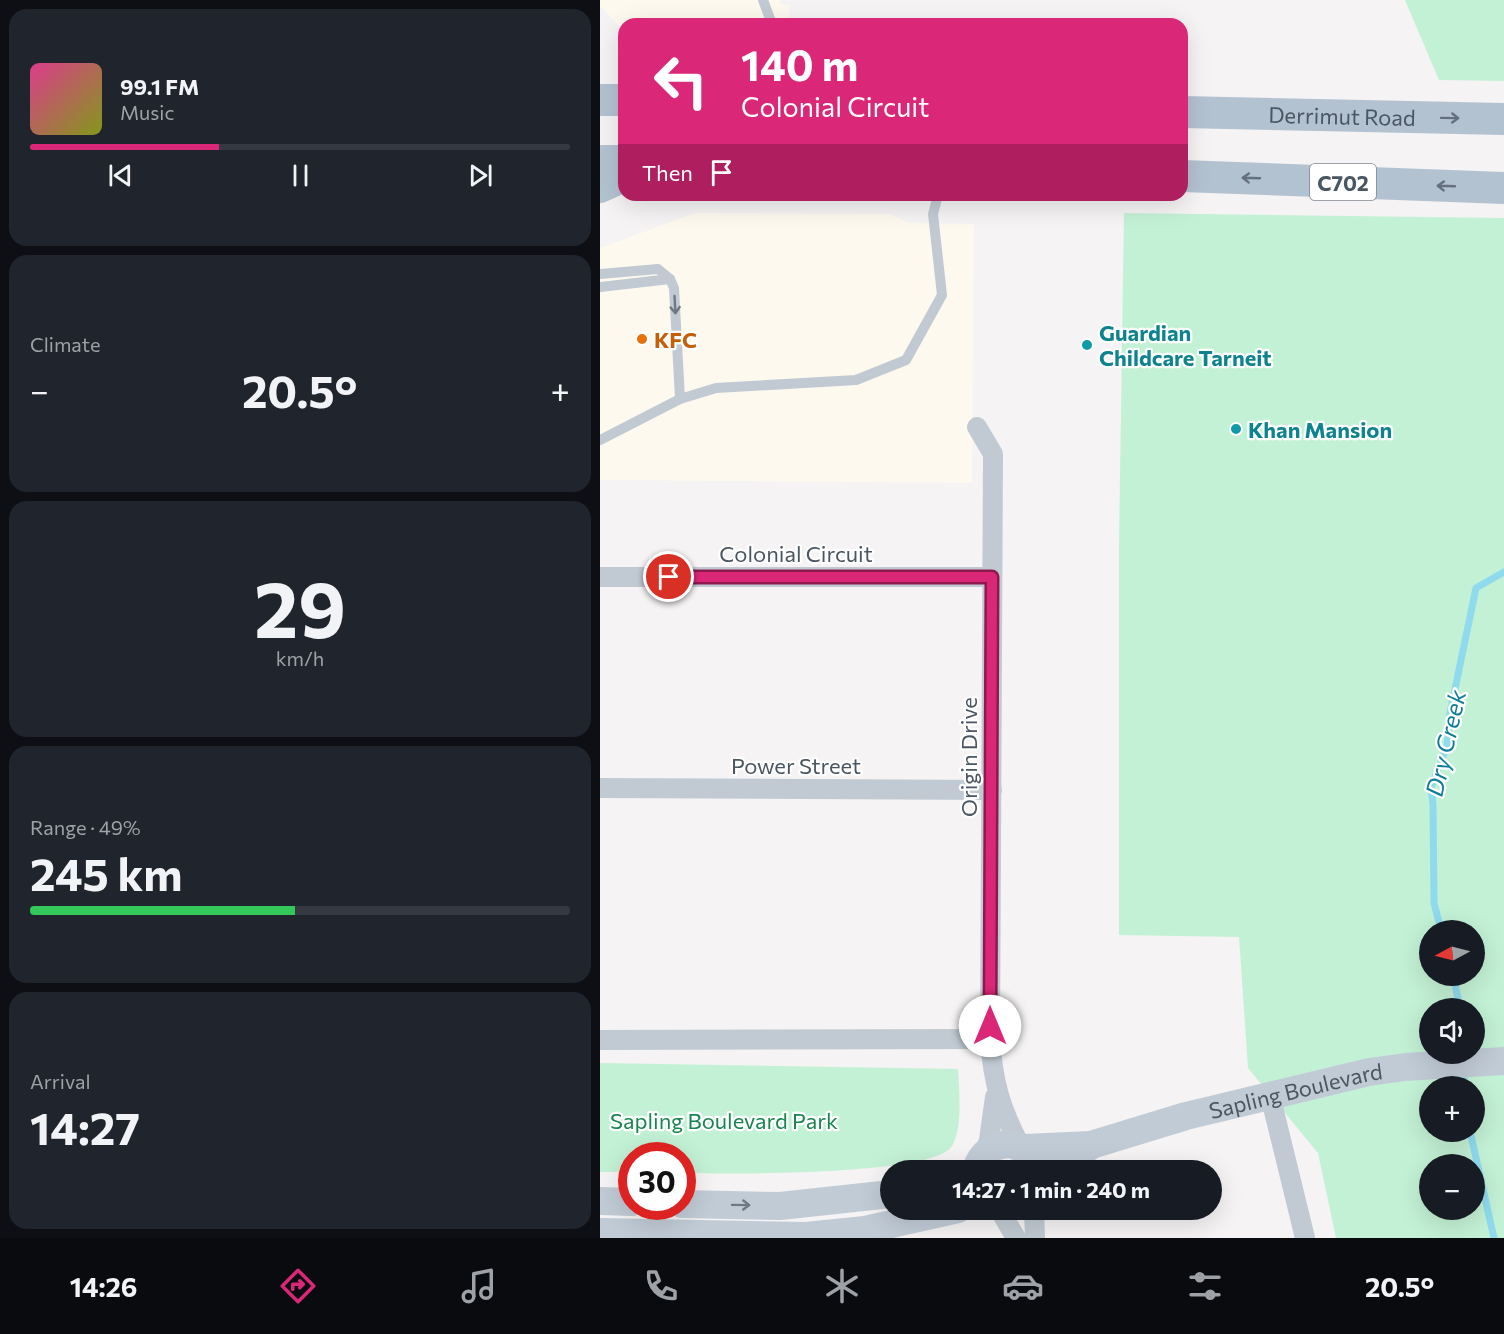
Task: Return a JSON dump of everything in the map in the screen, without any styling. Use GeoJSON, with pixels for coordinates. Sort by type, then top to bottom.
{"type":"FeatureCollection","features":[{"type":"Feature","properties":{"kind":"main road"},"geometry":{"type":"LineString","coordinates":[[600,100],[618,100]]}},
{"type":"Feature","properties":{"kind":"main road","name":"Derrimut Road"},"geometry":{"type":"LineString","coordinates":[[1188,112],[1504,119]]}},
{"type":"Feature","properties":{"kind":"main road"},"geometry":{"type":"LineString","coordinates":[[600,161],[618,160]]}},
{"type":"Feature","properties":{"kind":"main road","name":"C702"},"geometry":{"type":"LineString","coordinates":[[1188,176],[1504,188]]}},
{"type":"Feature","properties":{"kind":"main road"},"geometry":{"type":"LineString","coordinates":[[600,187],[618,179]]}},
{"type":"Feature","properties":{"kind":"street","name":"Origin Drive"},"geometry":{"type":"LineString","coordinates":[[977,427],[993,454],[990,1039],[996,1091],[1003,1113],[1028,1155]]}},
{"type":"Feature","properties":{"kind":"street","name":"Colonial Circuit"},"geometry":{"type":"LineString","coordinates":[[600,577],[992,577]]}},
{"type":"Feature","properties":{"kind":"street","name":"Power Street"},"geometry":{"type":"LineString","coordinates":[[600,788],[992,790]]}},
{"type":"Feature","properties":{"kind":"street"},"geometry":{"type":"LineString","coordinates":[[600,1040],[990,1039]]}},
{"type":"Feature","properties":{"kind":"street","name":"Sapling Boulevard"},"geometry":{"type":"LineString","coordinates":[[980,1160],[997,1145],[1028,1155],[1090,1145],[1186,1116],[1369,1072],[1405,1067],[1504,1061]]}},
{"type":"Feature","properties":{"kind":"street","name":"Origin Drive"},"geometry":{"type":"LineString","coordinates":[[979,1160],[989,1140],[996,1091]]}},
{"type":"Feature","properties":{"kind":"street"},"geometry":{"type":"LineString","coordinates":[[1270,1095],[1305,1238]]}},
{"type":"Feature","properties":{"kind":"street","name":"Sapling Boulevard"},"geometry":{"type":"LineString","coordinates":[[1072,1160],[1090,1145]]}},
{"type":"Feature","properties":{"kind":"street"},"geometry":{"type":"LineString","coordinates":[[696,1204],[780,1206],[880,1195]]}},
{"type":"Feature","properties":{"kind":"street"},"geometry":{"type":"LineString","coordinates":[[600,1201],[618,1202]]}},
{"type":"Feature","properties":{"kind":"street"},"geometry":{"type":"LineString","coordinates":[[780,1206],[780,1237]]}},
{"type":"Feature","properties":{"kind":"street"},"geometry":{"type":"LineString","coordinates":[[600,1232],[780,1237],[865,1230],[909,1220]]}},
{"type":"Feature","properties":{"kind":"street"},"geometry":{"type":"LineString","coordinates":[[1005,1220],[1016,1238]]}},
{"type":"Feature","properties":{"kind":"street"},"geometry":{"type":"LineString","coordinates":[[1034,1220],[1035,1238]]}},
{"type":"Feature","properties":{"kind":"lane"},"geometry":{"type":"LineString","coordinates":[[763,0],[770,18]]}},
{"type":"Feature","properties":{"kind":"lane"},"geometry":{"type":"LineString","coordinates":[[600,440],[680,399],[716,388],[856,380],[906,360],[942,295],[933,214],[936,201]]}},
{"type":"Feature","properties":{"kind":"lane"},"geometry":{"type":"LineString","coordinates":[[600,274],[657,269],[670,279],[674,288],[680,399]]}},
{"type":"Feature","properties":{"kind":"lane"},"geometry":{"type":"LineString","coordinates":[[600,287],[670,279]]}},
{"type":"Feature","properties":{"kind":"shaded area"},"geometry":{"type":"Polygon","coordinates":[[[600,0],[780,0],[781,4],[789,5],[789,18],[618,18],[618,25],[600,6],[600,0]]]}},
{"type":"Feature","properties":{"kind":"shaded area"},"geometry":{"type":"Polygon","coordinates":[[[695,213],[890,214],[908,223],[974,224],[972,483],[600,480],[600,248],[695,213]]]}},
{"type":"Feature","properties":{"kind":"green space"},"geometry":{"type":"Polygon","coordinates":[[[1405,0],[1504,0],[1504,81],[1439,80],[1405,0]]]}},
{"type":"Feature","properties":{"kind":"green space"},"geometry":{"type":"Polygon","coordinates":[[[1124,213],[1504,218],[1504,1238],[1336,1238],[1318,1153],[1248,1068],[1239,937],[1119,935],[1119,545],[1124,213]]]}},
{"type":"Feature","properties":{"kind":"green space","name":"Sapling Boulevard Park"},"geometry":{"type":"Polygon","coordinates":[[[600,1063],[958,1069],[960,1109],[958,1129],[952,1146],[937,1156],[920,1160],[880,1160],[880,1167],[869,1168],[780,1173],[696,1173],[696,1142],[618,1142],[618,1172],[600,1172],[600,1063]]]}},
{"type":"Feature","properties":{"kind":"waterway","name":"Dry Creek"},"geometry":{"type":"LineString","coordinates":[[1438,920],[1434,903],[1431,788],[1447,746],[1450,713],[1476,588],[1504,572]]}},
{"type":"Feature","properties":{"kind":"waterway","name":"Dry Creek"},"geometry":{"type":"LineString","coordinates":[[1455,986],[1458,998]]}},
{"type":"Feature","properties":{"kind":"waterway","name":"Dry Creek"},"geometry":{"type":"LineString","coordinates":[[1463,1070],[1464,1076]]}},
{"type":"Feature","properties":{"kind":"waterway","name":"Dry Creek"},"geometry":{"type":"LineString","coordinates":[[1472,1142],[1494,1238]]}},
{"type":"Feature","properties":{"kind":"place","name":"KFC"},"geometry":{"type":"Point","coordinates":[642,339]}},
{"type":"Feature","properties":{"kind":"place","name":"Guardian Childcare Tarneit"},"geometry":{"type":"Point","coordinates":[1087,345]}},
{"type":"Feature","properties":{"kind":"place","name":"Khan Mansion"},"geometry":{"type":"Point","coordinates":[1236,429]}},
{"type":"Feature","properties":{"kind":"route"},"geometry":{"type":"LineString","coordinates":[[669,577],[992,577],[990,1026]]}}]}
